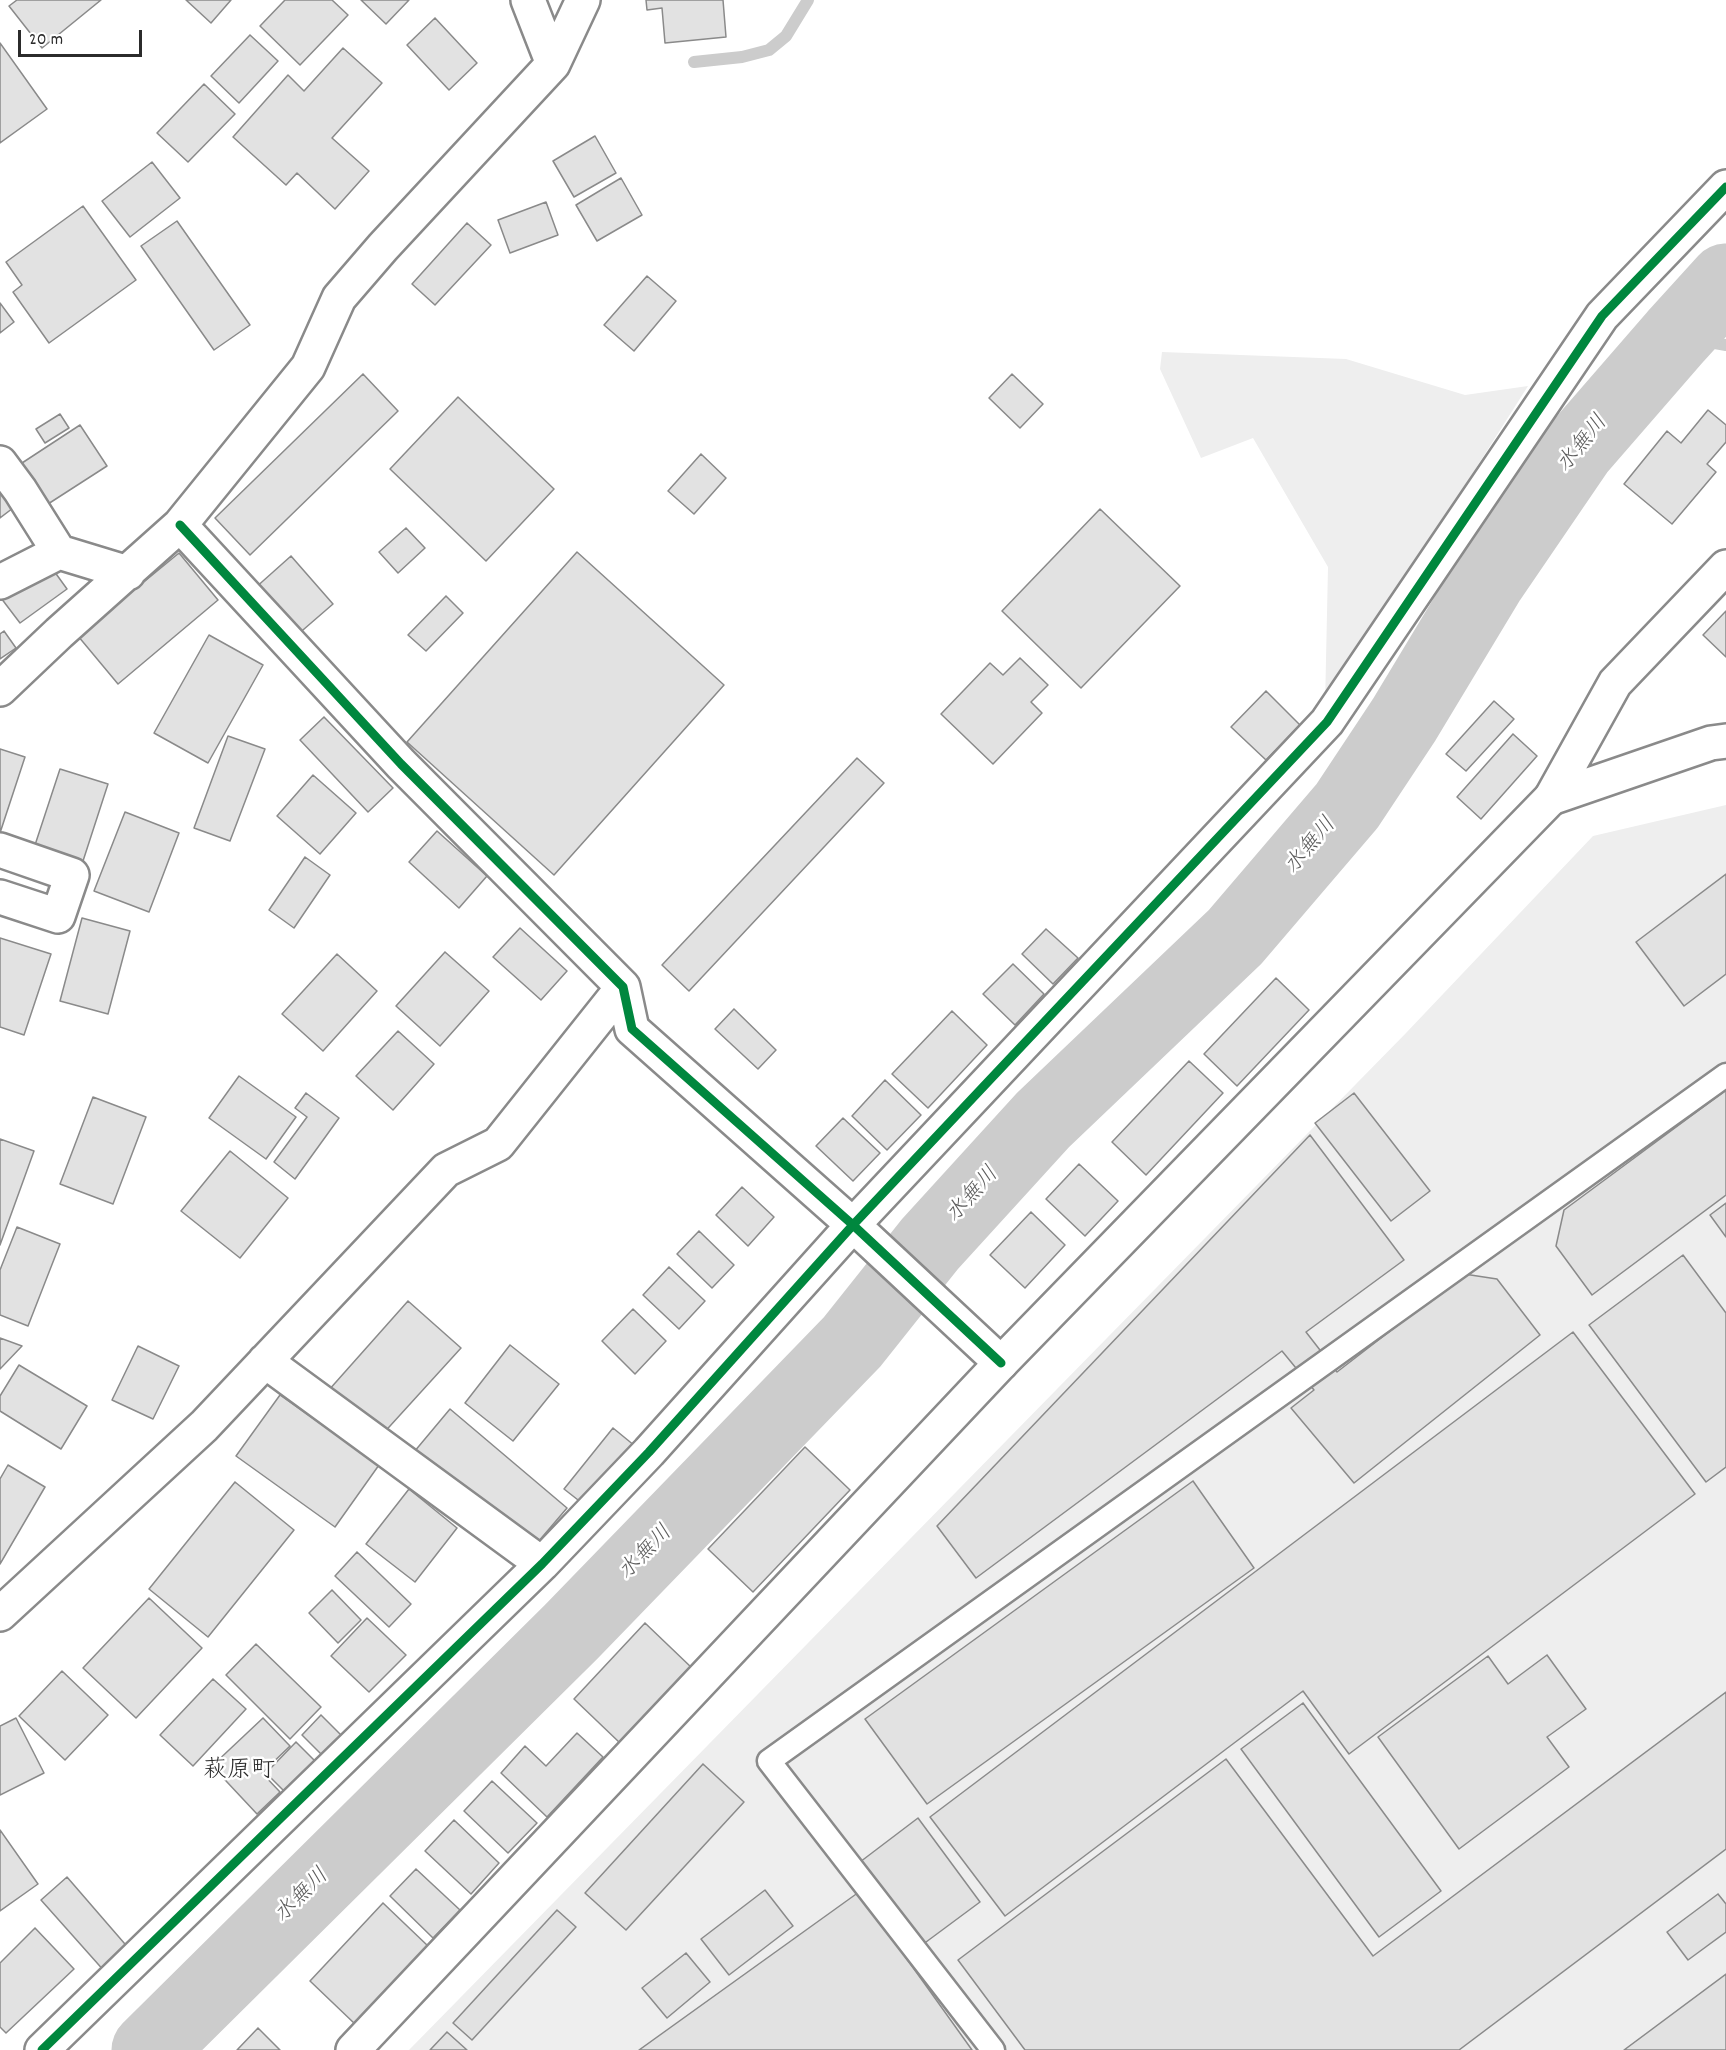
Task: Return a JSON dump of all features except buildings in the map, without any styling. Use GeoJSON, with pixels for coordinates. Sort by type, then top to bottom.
{"type":"FeatureCollection","features":[{"type":"Feature","properties":{"kind":"street"},"geometry":{"type":"LineString","coordinates":[[528,0],[553,64]]}},
{"type":"Feature","properties":{"kind":"street"},"geometry":{"type":"LineString","coordinates":[[0,689],[58,633],[180,525],[308,367],[339,298],[553,64],[583,0]]}},
{"type":"Feature","properties":{"kind":"street"},"geometry":{"type":"LineString","coordinates":[[42,2050],[542,1564],[649,1452],[853,1225],[1327,722],[1602,316],[1726,187]]}},
{"type":"Feature","properties":{"kind":"street"},"geometry":{"type":"LineString","coordinates":[[0,463],[59,552],[128,573]]}},
{"type":"Feature","properties":{"kind":"street"},"geometry":{"type":"LineString","coordinates":[[180,525],[401,764],[623,987],[632,1029],[853,1225],[1001,1363]]}},
{"type":"Feature","properties":{"kind":"street"},"geometry":{"type":"LineString","coordinates":[[0,582],[59,552]]}},
{"type":"Feature","properties":{"kind":"street"},"geometry":{"type":"LineString","coordinates":[[353,2050],[1001,1363],[1551,798],[1615,682],[1726,567]]}},
{"type":"Feature","properties":{"kind":"street"},"geometry":{"type":"LineString","coordinates":[[1551,798],[1711,743],[1726,741]]}},
{"type":"Feature","properties":{"kind":"street"},"geometry":{"type":"LineString","coordinates":[[0,897],[58,916],[72,875],[2,857]]}},
{"type":"Feature","properties":{"kind":"street"},"geometry":{"type":"LineString","coordinates":[[0,1614],[204,1426],[446,1170],[498,1144],[623,987]]}},
{"type":"Feature","properties":{"kind":"street"},"geometry":{"type":"LineString","coordinates":[[265,1361],[542,1564]]}},
{"type":"Feature","properties":{"kind":"lane"},"geometry":{"type":"LineString","coordinates":[[993,2050],[769,1761],[1726,1075]]}},
{"type":"Feature","properties":{"kind":"shaded area"},"geometry":{"type":"Polygon","coordinates":[[[1162,352],[1346,359],[1465,395],[1528,386],[1325,706],[1328,567],[1253,438],[1201,458],[1160,369],[1162,352]]]}},
{"type":"Feature","properties":{"kind":"shaded area"},"geometry":{"type":"Polygon","coordinates":[[[1726,805],[1726,2050],[409,2050],[1406,1033],[1593,836],[1726,805]]]}},
{"type":"Feature","properties":{"kind":"waterway"},"geometry":{"type":"LineString","coordinates":[[694,62],[742,57],[769,50],[786,36],[808,0]]}},
{"type":"Feature","properties":{"kind":"waterway","name":"水無川"},"geometry":{"type":"LineString","coordinates":[[149,2050],[571,1632],[852,1342],[930,1244],[1043,1120],[1235,937],[1347,806],[1404,720],[1489,579],[1577,450],[1726,281]]}},
{"type":"Feature","properties":{"kind":"waterway"},"geometry":{"type":"LineString","coordinates":[[1676,336],[1726,345]]}},
{"type":"Feature","properties":{"kind":"cycle path"},"geometry":{"type":"LineString","coordinates":[[42,2050],[542,1564],[649,1452],[853,1225],[1327,722],[1602,316],[1726,187]]}},
{"type":"Feature","properties":{"kind":"cycle path"},"geometry":{"type":"LineString","coordinates":[[180,525],[401,764],[623,987],[632,1029],[853,1225],[1001,1363]]}},
{"type":"Feature","properties":{"kind":"district","name":"萩原町"},"geometry":{"type":"Point","coordinates":[239,1773]}}]}
